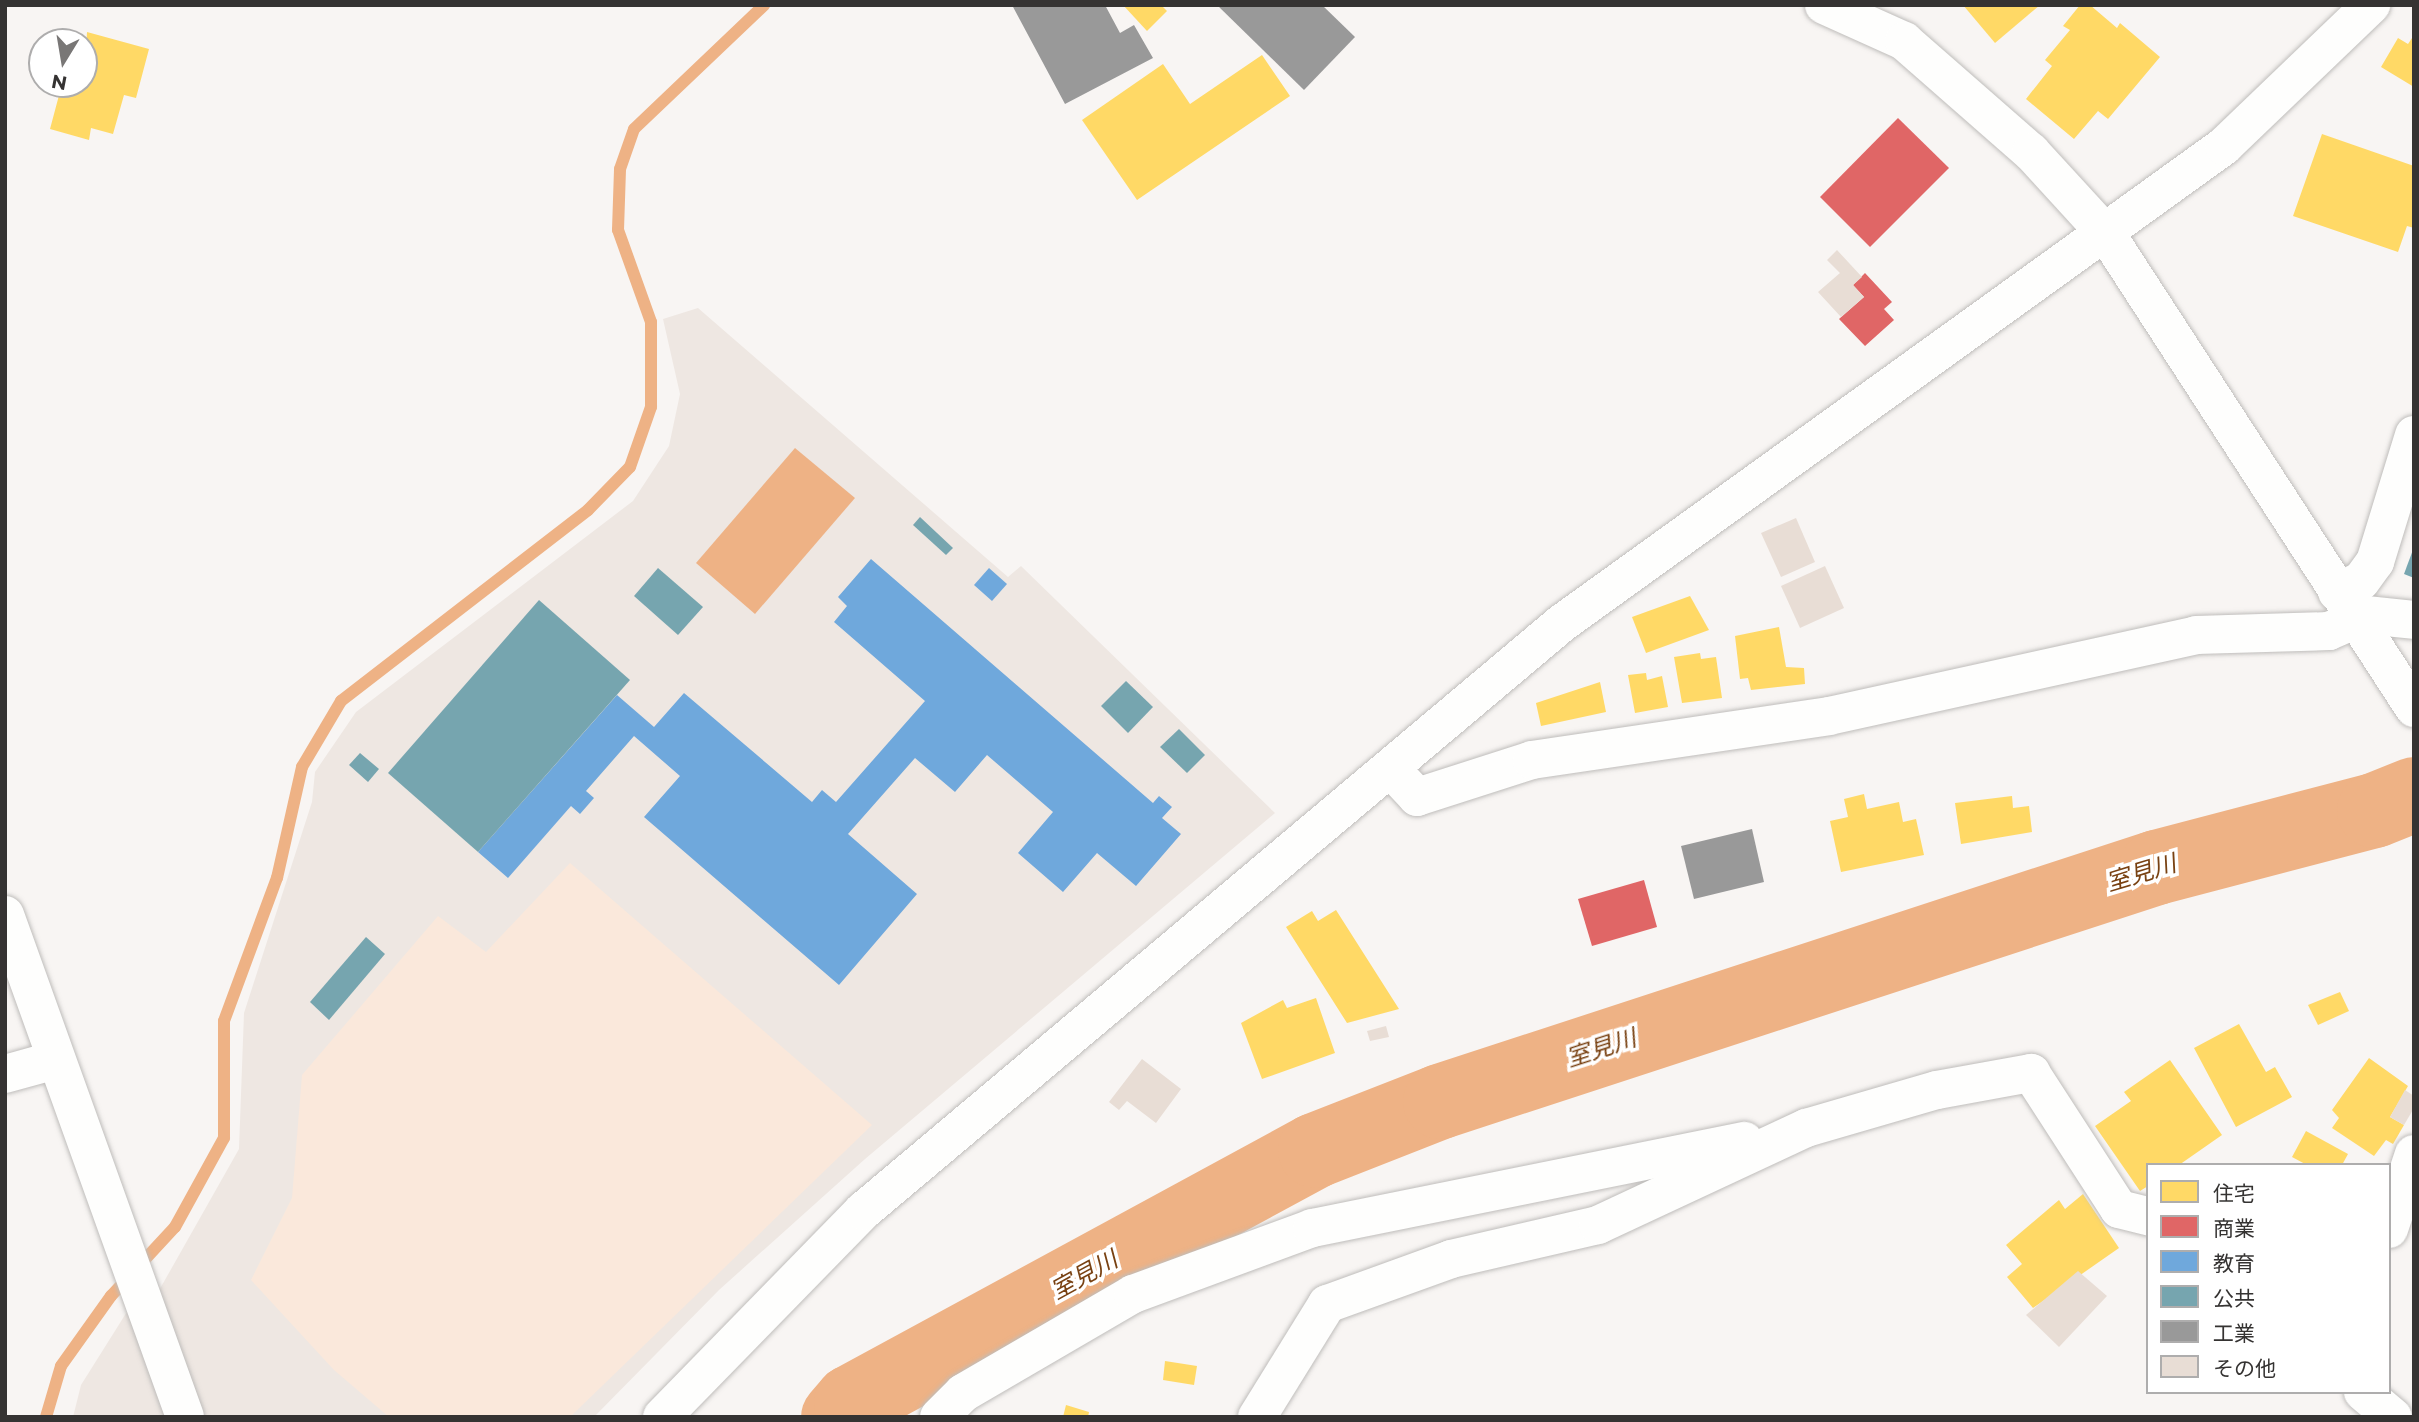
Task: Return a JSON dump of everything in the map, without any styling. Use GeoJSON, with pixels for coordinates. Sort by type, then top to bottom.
{"type":"FeatureCollection","features":[{"type":"Feature","properties":{"kind":"street"},"geometry":{"type":"LineString","coordinates":[[1824,5],[1904,41],[2031,152],[2106,235],[2414,708]]}},
{"type":"Feature","properties":{"kind":"street"},"geometry":{"type":"LineString","coordinates":[[662,1417],[863,1210],[1392,769],[1562,623],[1696,522],[2106,235],[2224,146],[2371,5]]}},
{"type":"Feature","properties":{"kind":"street"},"geometry":{"type":"LineString","coordinates":[[1392,769],[1418,797],[1532,760],[1829,716],[2196,635],[2329,631],[2375,562],[2414,435]]}},
{"type":"Feature","properties":{"kind":"street"},"geometry":{"type":"LineString","coordinates":[[2347,606],[2414,620]]}},
{"type":"Feature","properties":{"kind":"street"},"geometry":{"type":"LineString","coordinates":[[5,915],[150,1309],[185,1417]]}},
{"type":"Feature","properties":{"kind":"street"},"geometry":{"type":"LineString","coordinates":[[5,1074],[57,1060]]}},
{"type":"Feature","properties":{"kind":"street"},"geometry":{"type":"LineString","coordinates":[[939,1417],[963,1393],[1133,1294],[1312,1228],[1806,1128],[1937,1090],[2031,1073],[2119,1209],[2146,1216]]}},
{"type":"Feature","properties":{"kind":"street"},"geometry":{"type":"LineString","coordinates":[[1257,1417],[1327,1304],[1451,1259],[1598,1225],[1806,1128]]}},
{"type":"Feature","properties":{"kind":"street"},"geometry":{"type":"LineString","coordinates":[[2391,1223],[2414,1154]]}},
{"type":"Feature","properties":{"kind":"shaded area"},"geometry":{"type":"Polygon","coordinates":[[[698,308],[1008,577],[1021,566],[1275,813],[865,1159],[719,1290],[594,1417],[201,1417],[157,1294],[239,1149],[244,1013],[312,802],[315,772],[356,712],[633,501],[669,446],[680,394],[663,319],[698,308]]]}},
{"type":"Feature","properties":{"kind":"shaded area"},"geometry":{"type":"Polygon","coordinates":[[[795,448],[855,498],[755,614],[696,563],[795,448]]]}},
{"type":"Feature","properties":{"kind":"shaded area"},"geometry":{"type":"Polygon","coordinates":[[[570,863],[872,1125],[570,1417],[389,1417],[334,1370],[251,1280],[292,1198],[302,1075],[438,916],[486,952],[570,863]]]}},
{"type":"Feature","properties":{"kind":"shaded area"},"geometry":{"type":"Polygon","coordinates":[[[130,1307],[168,1417],[73,1417],[81,1385],[130,1307]]]}},
{"type":"Feature","properties":{"kind":"building: 住宅"},"geometry":{"type":"Polygon","coordinates":[[[1123,5],[1161,5],[1167,11],[1147,31],[1123,5]]]}},
{"type":"Feature","properties":{"kind":"building: 住宅"},"geometry":{"type":"Polygon","coordinates":[[[1963,5],[2040,5],[1995,43],[1963,5]]]}},
{"type":"Feature","properties":{"kind":"building: 住宅"},"geometry":{"type":"Polygon","coordinates":[[[2080,5],[2090,5],[2117,28],[2120,23],[2160,57],[2108,119],[2098,111],[2074,139],[2026,99],[2052,66],[2045,60],[2070,30],[2063,26],[2080,5]]]}},
{"type":"Feature","properties":{"kind":"building: 住宅"},"geometry":{"type":"Polygon","coordinates":[[[98,35],[149,49],[136,98],[124,95],[113,134],[91,128],[89,140],[50,129],[58,98],[98,98],[98,35]]]}},
{"type":"Feature","properties":{"kind":"building: 住宅"},"geometry":{"type":"Polygon","coordinates":[[[2414,35],[2414,87],[2381,67],[2398,38],[2408,44],[2414,35]]]}},
{"type":"Feature","properties":{"kind":"building: 住宅"},"geometry":{"type":"Polygon","coordinates":[[[1262,55],[1290,96],[1137,200],[1082,120],[1163,64],[1190,104],[1262,55]]]}},
{"type":"Feature","properties":{"kind":"building: 住宅"},"geometry":{"type":"Polygon","coordinates":[[[2322,134],[2414,166],[2414,228],[2407,226],[2398,252],[2293,216],[2322,134]]]}},
{"type":"Feature","properties":{"kind":"building: 住宅"},"geometry":{"type":"Polygon","coordinates":[[[1690,596],[1709,630],[1646,653],[1632,617],[1690,596]]]}},
{"type":"Feature","properties":{"kind":"building: 住宅"},"geometry":{"type":"Polygon","coordinates":[[[1779,627],[1786,667],[1804,668],[1805,684],[1751,690],[1748,678],[1740,679],[1735,636],[1779,627]]]}},
{"type":"Feature","properties":{"kind":"building: 住宅"},"geometry":{"type":"Polygon","coordinates":[[[1700,653],[1701,659],[1716,657],[1722,698],[1682,703],[1674,657],[1700,653]]]}},
{"type":"Feature","properties":{"kind":"building: 住宅"},"geometry":{"type":"Polygon","coordinates":[[[1646,673],[1647,680],[1662,676],[1668,707],[1635,713],[1628,675],[1646,673]]]}},
{"type":"Feature","properties":{"kind":"building: 住宅"},"geometry":{"type":"Polygon","coordinates":[[[1600,682],[1606,712],[1541,726],[1536,703],[1600,682]]]}},
{"type":"Feature","properties":{"kind":"building: 住宅"},"geometry":{"type":"Polygon","coordinates":[[[1864,794],[1867,809],[1899,802],[1903,822],[1916,819],[1924,855],[1841,872],[1830,821],[1848,817],[1844,799],[1864,794]]]}},
{"type":"Feature","properties":{"kind":"building: 住宅"},"geometry":{"type":"Polygon","coordinates":[[[2012,796],[2013,808],[2029,806],[2032,832],[1961,844],[1955,803],[2012,796]]]}},
{"type":"Feature","properties":{"kind":"building: 住宅"},"geometry":{"type":"Polygon","coordinates":[[[1336,910],[1399,1009],[1347,1023],[1286,927],[1312,911],[1318,921],[1336,910]]]}},
{"type":"Feature","properties":{"kind":"building: 住宅"},"geometry":{"type":"Polygon","coordinates":[[[2340,992],[2349,1011],[2318,1025],[2308,1005],[2340,992]]]}},
{"type":"Feature","properties":{"kind":"building: 住宅"},"geometry":{"type":"Polygon","coordinates":[[[1316,998],[1335,1053],[1262,1079],[1241,1023],[1283,1000],[1287,1008],[1316,998]]]}},
{"type":"Feature","properties":{"kind":"building: 住宅"},"geometry":{"type":"Polygon","coordinates":[[[2239,1024],[2266,1072],[2275,1067],[2292,1097],[2236,1127],[2194,1048],[2239,1024]]]}},
{"type":"Feature","properties":{"kind":"building: 住宅"},"geometry":{"type":"Polygon","coordinates":[[[2369,1058],[2408,1086],[2390,1117],[2404,1125],[2393,1144],[2386,1140],[2374,1156],[2332,1128],[2339,1118],[2332,1110],[2369,1058]]]}},
{"type":"Feature","properties":{"kind":"building: 住宅"},"geometry":{"type":"Polygon","coordinates":[[[2170,1060],[2222,1135],[2182,1163],[2146,1163],[2146,1187],[2140,1191],[2095,1126],[2131,1101],[2124,1092],[2170,1060]]]}},
{"type":"Feature","properties":{"kind":"building: 住宅"},"geometry":{"type":"Polygon","coordinates":[[[2306,1131],[2348,1154],[2343,1163],[2303,1163],[2292,1157],[2306,1131]]]}},
{"type":"Feature","properties":{"kind":"building: 住宅"},"geometry":{"type":"Polygon","coordinates":[[[2083,1194],[2119,1248],[2033,1308],[2007,1277],[2022,1264],[2006,1245],[2059,1200],[2065,1209],[2083,1194]]]}},
{"type":"Feature","properties":{"kind":"building: 住宅"},"geometry":{"type":"Polygon","coordinates":[[[1165,1361],[1197,1366],[1194,1385],[1163,1380],[1165,1361]]]}},
{"type":"Feature","properties":{"kind":"building: 住宅"},"geometry":{"type":"Polygon","coordinates":[[[1066,1405],[1089,1412],[1088,1417],[1063,1417],[1066,1405]]]}},
{"type":"Feature","properties":{"kind":"building: 商業"},"geometry":{"type":"Polygon","coordinates":[[[1898,118],[1949,168],[1870,247],[1820,197],[1898,118]]]}},
{"type":"Feature","properties":{"kind":"building: 商業"},"geometry":{"type":"Polygon","coordinates":[[[1865,273],[1892,302],[1884,309],[1894,320],[1865,346],[1839,319],[1864,297],[1853,285],[1865,273]]]}},
{"type":"Feature","properties":{"kind":"building: 商業"},"geometry":{"type":"Polygon","coordinates":[[[1644,880],[1657,927],[1592,946],[1578,899],[1644,880]]]}},
{"type":"Feature","properties":{"kind":"building: 教育"},"geometry":{"type":"Polygon","coordinates":[[[871,559],[1153,803],[1159,796],[1172,807],[1162,818],[1181,834],[1136,886],[1097,853],[1063,892],[1018,853],[1053,812],[987,755],[955,792],[915,758],[848,834],[917,894],[839,985],[644,817],[680,776],[634,736],[586,791],[594,798],[580,814],[571,806],[508,878],[478,852],[617,695],[654,727],[684,693],[812,802],[822,790],[836,802],[925,701],[834,622],[847,606],[838,597],[871,559]]]}},
{"type":"Feature","properties":{"kind":"building: 教育"},"geometry":{"type":"Polygon","coordinates":[[[989,568],[1007,584],[992,601],[974,585],[989,568]]]}},
{"type":"Feature","properties":{"kind":"building: 公共"},"geometry":{"type":"Polygon","coordinates":[[[920,517],[953,548],[946,555],[913,525],[920,517]]]}},
{"type":"Feature","properties":{"kind":"building: 公共"},"geometry":{"type":"Polygon","coordinates":[[[2414,547],[2414,578],[2404,574],[2414,547]]]}},
{"type":"Feature","properties":{"kind":"building: 公共"},"geometry":{"type":"Polygon","coordinates":[[[658,568],[703,607],[678,635],[634,596],[658,568]]]}},
{"type":"Feature","properties":{"kind":"building: 公共"},"geometry":{"type":"Polygon","coordinates":[[[539,600],[630,680],[478,852],[388,773],[539,600]]]}},
{"type":"Feature","properties":{"kind":"building: 公共"},"geometry":{"type":"Polygon","coordinates":[[[1126,681],[1153,707],[1128,733],[1101,706],[1126,681]]]}},
{"type":"Feature","properties":{"kind":"building: 公共"},"geometry":{"type":"Polygon","coordinates":[[[1179,729],[1205,755],[1187,773],[1160,747],[1179,729]]]}},
{"type":"Feature","properties":{"kind":"building: 公共"},"geometry":{"type":"Polygon","coordinates":[[[360,753],[379,769],[368,782],[349,765],[360,753]]]}},
{"type":"Feature","properties":{"kind":"building: 公共"},"geometry":{"type":"Polygon","coordinates":[[[366,937],[385,954],[329,1020],[310,1002],[366,937]]]}},
{"type":"Feature","properties":{"kind":"building: 工業"},"geometry":{"type":"Polygon","coordinates":[[[1012,5],[1105,5],[1120,33],[1134,25],[1153,58],[1065,104],[1012,5]]]}},
{"type":"Feature","properties":{"kind":"building: 工業"},"geometry":{"type":"Polygon","coordinates":[[[1217,5],[1322,5],[1355,37],[1304,90],[1217,5]]]}},
{"type":"Feature","properties":{"kind":"building: 工業"},"geometry":{"type":"Polygon","coordinates":[[[1752,829],[1764,882],[1694,899],[1681,846],[1752,829]]]}},
{"type":"Feature","properties":{"kind":"building: その他"},"geometry":{"type":"Polygon","coordinates":[[[1837,250],[1862,277],[1853,285],[1864,297],[1841,317],[1818,292],[1840,273],[1827,260],[1837,250]]]}},
{"type":"Feature","properties":{"kind":"building: その他"},"geometry":{"type":"Polygon","coordinates":[[[1796,518],[1815,562],[1781,577],[1761,533],[1796,518]]]}},
{"type":"Feature","properties":{"kind":"building: その他"},"geometry":{"type":"Polygon","coordinates":[[[1825,566],[1844,608],[1800,628],[1781,586],[1825,566]]]}},
{"type":"Feature","properties":{"kind":"building: その他"},"geometry":{"type":"Polygon","coordinates":[[[1386,1026],[1389,1037],[1370,1041],[1367,1031],[1386,1026]]]}},
{"type":"Feature","properties":{"kind":"building: その他"},"geometry":{"type":"Polygon","coordinates":[[[1142,1059],[1181,1089],[1156,1123],[1127,1101],[1119,1110],[1109,1102],[1142,1059]]]}},
{"type":"Feature","properties":{"kind":"building: その他"},"geometry":{"type":"Polygon","coordinates":[[[2405,1090],[2414,1096],[2414,1108],[2404,1125],[2390,1117],[2405,1090]]]}},
{"type":"Feature","properties":{"kind":"building: その他"},"geometry":{"type":"Polygon","coordinates":[[[2078,1271],[2107,1296],[2059,1347],[2026,1315],[2078,1271]]]}},
{"type":"Feature","properties":{"kind":"waterway"},"geometry":{"type":"LineString","coordinates":[[46,1417],[61,1366],[111,1296],[175,1227],[224,1138],[224,1021],[277,878],[302,767],[341,701],[588,510],[630,467],[651,407],[651,322],[618,230],[620,169],[634,129],[764,5]]}},
{"type":"Feature","properties":{"kind":"waterway","name":"室見川"},"geometry":{"type":"LineString","coordinates":[[838,1417],[851,1402],[1315,1150],[1440,1101],[2156,867],[2374,810],[2414,794]]}}]}
